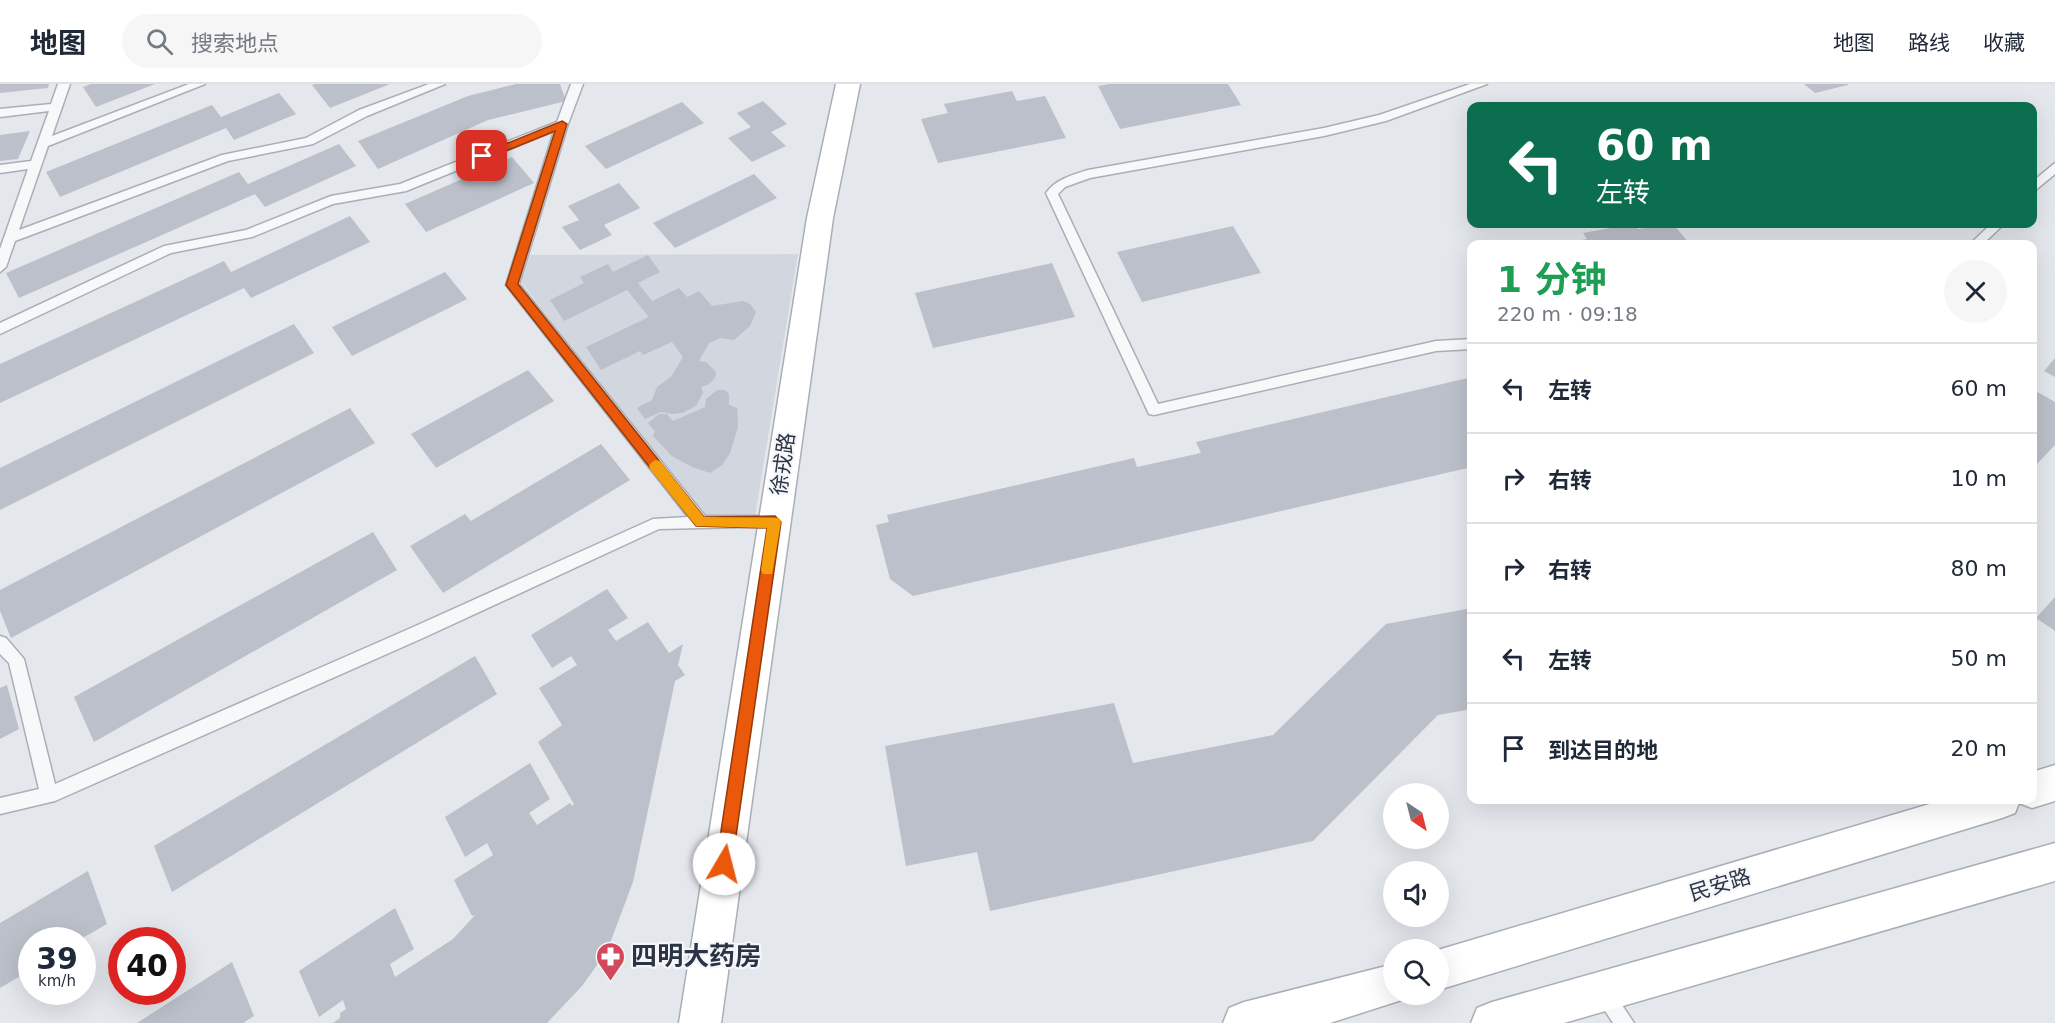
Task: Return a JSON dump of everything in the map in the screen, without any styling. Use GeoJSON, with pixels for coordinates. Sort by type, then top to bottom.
{"type":"FeatureCollection","features":[{"type":"Feature","properties":{"kind":"main road","name":"徐戎路"},"geometry":{"type":"LineString","coordinates":[[700,1023],[820,218],[848,84]]}},
{"type":"Feature","properties":{"kind":"main road"},"geometry":{"type":"LineString","coordinates":[[2037,788],[2055,783]]}},
{"type":"Feature","properties":{"kind":"main road","name":"民安路"},"geometry":{"type":"LineString","coordinates":[[1449,967],[1989,804]]}},
{"type":"Feature","properties":{"kind":"main road"},"geometry":{"type":"LineString","coordinates":[[1492,1023],[2055,862]]}},
{"type":"Feature","properties":{"kind":"main road"},"geometry":{"type":"LineString","coordinates":[[1244,1023],[1383,987]]}},
{"type":"Feature","properties":{"kind":"lane"},"geometry":{"type":"LineString","coordinates":[[0,267],[63,84]]}},
{"type":"Feature","properties":{"kind":"lane"},"geometry":{"type":"LineString","coordinates":[[44,142],[199,84]]}},
{"type":"Feature","properties":{"kind":"lane"},"geometry":{"type":"LineString","coordinates":[[11,238],[226,158],[309,141],[363,113],[439,84]]}},
{"type":"Feature","properties":{"kind":"lane"},"geometry":{"type":"LineString","coordinates":[[577,84],[562,124],[512,285],[701,522]]}},
{"type":"Feature","properties":{"kind":"lane"},"geometry":{"type":"LineString","coordinates":[[1467,344],[1436,346],[1154,410],[1052,193],[1060,184],[1088,174],[1324,132],[1382,118],[1481,84]]}},
{"type":"Feature","properties":{"kind":"lane"},"geometry":{"type":"LineString","coordinates":[[0,113],[54,107]]}},
{"type":"Feature","properties":{"kind":"lane"},"geometry":{"type":"LineString","coordinates":[[0,329],[168,249],[248,234],[331,200],[402,188],[562,124]]}},
{"type":"Feature","properties":{"kind":"lane"},"geometry":{"type":"LineString","coordinates":[[0,169],[35,164]]}},
{"type":"Feature","properties":{"kind":"lane"},"geometry":{"type":"LineString","coordinates":[[2037,184],[2055,167]]}},
{"type":"Feature","properties":{"kind":"lane"},"geometry":{"type":"LineString","coordinates":[[1980,240],[1994,228]]}},
{"type":"Feature","properties":{"kind":"lane"},"geometry":{"type":"LineString","coordinates":[[0,806],[48,795],[417,633],[658,523],[775,522]]}},
{"type":"Feature","properties":{"kind":"lane"},"geometry":{"type":"LineString","coordinates":[[0,644],[16,659],[48,795]]}},
{"type":"Feature","properties":{"kind":"lane"},"geometry":{"type":"LineString","coordinates":[[1602,992],[1625,1023]]}},
{"type":"Feature","properties":{"kind":"shaded area"},"geometry":{"type":"Polygon","coordinates":[[[798,254],[755,516],[704,517],[521,282],[530,255],[798,254]]]}},
{"type":"Feature","properties":{"kind":"building"},"geometry":{"type":"Polygon","coordinates":[[[0,84],[49,84],[48,88],[0,93],[0,84]]]}},
{"type":"Feature","properties":{"kind":"building"},"geometry":{"type":"Polygon","coordinates":[[[91,84],[155,84],[96,107],[83,87],[91,84]]]}},
{"type":"Feature","properties":{"kind":"building"},"geometry":{"type":"Polygon","coordinates":[[[390,84],[330,108],[312,85],[390,84]]]}},
{"type":"Feature","properties":{"kind":"building"},"geometry":{"type":"Polygon","coordinates":[[[516,84],[560,84],[566,101],[488,120],[378,169],[358,141],[468,96],[516,84]]]}},
{"type":"Feature","properties":{"kind":"building"},"geometry":{"type":"Polygon","coordinates":[[[1109,84],[1228,84],[1241,105],[1120,129],[1098,86],[1109,84]]]}},
{"type":"Feature","properties":{"kind":"building"},"geometry":{"type":"Polygon","coordinates":[[[1804,84],[1848,84],[1848,85],[1815,93],[1804,84]]]}},
{"type":"Feature","properties":{"kind":"building"},"geometry":{"type":"Polygon","coordinates":[[[1012,91],[1017,101],[1045,96],[1066,138],[938,163],[921,119],[948,113],[944,104],[1012,91]]]}},
{"type":"Feature","properties":{"kind":"building"},"geometry":{"type":"Polygon","coordinates":[[[279,93],[296,114],[234,140],[226,128],[60,197],[46,172],[212,105],[221,117],[279,93]]]}},
{"type":"Feature","properties":{"kind":"building"},"geometry":{"type":"Polygon","coordinates":[[[763,101],[787,124],[771,132],[786,146],[752,162],[728,138],[751,127],[737,113],[763,101]]]}},
{"type":"Feature","properties":{"kind":"building"},"geometry":{"type":"Polygon","coordinates":[[[682,102],[704,123],[606,169],[585,146],[682,102]]]}},
{"type":"Feature","properties":{"kind":"building"},"geometry":{"type":"Polygon","coordinates":[[[30,131],[18,159],[0,161],[0,135],[30,131]]]}},
{"type":"Feature","properties":{"kind":"building"},"geometry":{"type":"Polygon","coordinates":[[[339,144],[356,166],[265,207],[255,194],[19,298],[6,273],[239,172],[248,184],[339,144]]]}},
{"type":"Feature","properties":{"kind":"building"},"geometry":{"type":"Polygon","coordinates":[[[512,157],[534,183],[426,232],[405,204],[512,157]]]}},
{"type":"Feature","properties":{"kind":"building"},"geometry":{"type":"Polygon","coordinates":[[[754,174],[777,198],[675,248],[653,223],[754,174]]]}},
{"type":"Feature","properties":{"kind":"building"},"geometry":{"type":"Polygon","coordinates":[[[619,183],[640,208],[604,225],[612,235],[580,250],[562,227],[579,220],[568,206],[619,183]]]}},
{"type":"Feature","properties":{"kind":"building"},"geometry":{"type":"Polygon","coordinates":[[[350,216],[370,242],[251,298],[244,288],[0,403],[0,364],[224,261],[231,272],[350,216]]]}},
{"type":"Feature","properties":{"kind":"building"},"geometry":{"type":"Polygon","coordinates":[[[1233,226],[1261,273],[1142,302],[1117,252],[1233,226]]]}},
{"type":"Feature","properties":{"kind":"building"},"geometry":{"type":"Polygon","coordinates":[[[1611,228],[1676,228],[1687,240],[1583,240],[1587,239],[1583,233],[1611,228]]]}},
{"type":"Feature","properties":{"kind":"building"},"geometry":{"type":"Polygon","coordinates":[[[648,255],[660,272],[638,283],[652,301],[679,288],[687,297],[699,291],[712,306],[743,301],[750,304],[756,312],[750,326],[734,340],[720,338],[709,343],[699,361],[706,362],[716,372],[715,378],[709,384],[701,387],[703,393],[696,406],[682,413],[661,412],[645,419],[637,408],[652,400],[657,387],[671,377],[683,357],[672,342],[643,355],[640,351],[601,370],[586,347],[649,317],[627,290],[564,321],[550,300],[584,283],[580,277],[608,264],[613,272],[648,255]]]}},
{"type":"Feature","properties":{"kind":"building"},"geometry":{"type":"Polygon","coordinates":[[[1052,263],[1075,317],[933,348],[915,293],[1052,263]]]}},
{"type":"Feature","properties":{"kind":"building"},"geometry":{"type":"Polygon","coordinates":[[[445,272],[467,299],[352,356],[332,327],[445,272]]]}},
{"type":"Feature","properties":{"kind":"building"},"geometry":{"type":"Polygon","coordinates":[[[294,324],[314,353],[0,510],[0,468],[294,324]]]}},
{"type":"Feature","properties":{"kind":"building"},"geometry":{"type":"Polygon","coordinates":[[[2055,358],[2055,377],[2044,371],[2055,358]]]}},
{"type":"Feature","properties":{"kind":"building"},"geometry":{"type":"Polygon","coordinates":[[[528,370],[554,401],[436,468],[411,434],[528,370]]]}},
{"type":"Feature","properties":{"kind":"building"},"geometry":{"type":"Polygon","coordinates":[[[1467,378],[1467,468],[913,596],[890,579],[876,525],[889,522],[887,515],[1134,458],[1137,467],[1201,453],[1196,442],[1467,378]]]}},
{"type":"Feature","properties":{"kind":"building"},"geometry":{"type":"Polygon","coordinates":[[[717,390],[725,390],[729,394],[729,405],[737,408],[738,427],[730,453],[722,465],[710,473],[692,467],[672,456],[653,436],[655,431],[648,423],[659,414],[667,414],[673,421],[705,407],[706,399],[717,390]]]}},
{"type":"Feature","properties":{"kind":"building"},"geometry":{"type":"Polygon","coordinates":[[[2037,392],[2055,402],[2055,445],[2037,464],[2037,392]]]}},
{"type":"Feature","properties":{"kind":"building"},"geometry":{"type":"Polygon","coordinates":[[[350,408],[375,443],[11,638],[0,611],[0,590],[350,408]]]}},
{"type":"Feature","properties":{"kind":"building"},"geometry":{"type":"Polygon","coordinates":[[[601,444],[630,480],[443,593],[410,546],[465,514],[471,521],[601,444]]]}},
{"type":"Feature","properties":{"kind":"building"},"geometry":{"type":"Polygon","coordinates":[[[373,532],[397,570],[94,742],[74,697],[373,532]]]}},
{"type":"Feature","properties":{"kind":"building"},"geometry":{"type":"Polygon","coordinates":[[[607,589],[628,618],[608,630],[616,641],[648,622],[669,653],[683,644],[678,665],[685,675],[675,681],[633,882],[607,951],[582,986],[547,1023],[333,1023],[346,1009],[343,1000],[319,1017],[299,971],[395,908],[414,949],[390,964],[395,977],[453,939],[475,915],[472,916],[454,880],[493,855],[487,843],[465,857],[445,817],[530,763],[550,799],[529,813],[537,825],[570,803],[572,806],[574,804],[538,742],[562,725],[539,688],[577,665],[571,656],[552,668],[531,635],[607,589]]]}},
{"type":"Feature","properties":{"kind":"building"},"geometry":{"type":"Polygon","coordinates":[[[2055,597],[2055,631],[2037,617],[2055,597]]]}},
{"type":"Feature","properties":{"kind":"building"},"geometry":{"type":"Polygon","coordinates":[[[1467,609],[1467,710],[1438,715],[1313,841],[990,911],[977,852],[906,866],[885,746],[1114,703],[1133,763],[1273,735],[1386,624],[1467,609]]]}},
{"type":"Feature","properties":{"kind":"building"},"geometry":{"type":"Polygon","coordinates":[[[475,656],[497,694],[172,892],[154,846],[475,656]]]}},
{"type":"Feature","properties":{"kind":"building"},"geometry":{"type":"Polygon","coordinates":[[[7,685],[19,729],[0,739],[0,688],[7,685]]]}},
{"type":"Feature","properties":{"kind":"building"},"geometry":{"type":"Polygon","coordinates":[[[88,871],[107,924],[96,930],[96,927],[18,927],[18,977],[0,988],[0,923],[88,871]]]}},
{"type":"Feature","properties":{"kind":"building"},"geometry":{"type":"Polygon","coordinates":[[[232,962],[254,1016],[243,1023],[137,1023],[165,1005],[186,1005],[186,992],[232,962]]]}},
{"type":"Feature","properties":{"kind":"slow traffic"},"geometry":{"type":"LineString","coordinates":[[655,465],[701,522],[775,522],[768,570]]}},
{"type":"Feature","properties":{"kind":"place","name":"四明大药房"},"geometry":{"type":"Point","coordinates":[610,982]}},
{"type":"Feature","properties":{"kind":"route"},"geometry":{"type":"LineString","coordinates":[[482,156],[562,124],[512,285],[701,522],[775,522],[724,864]]}}]}
